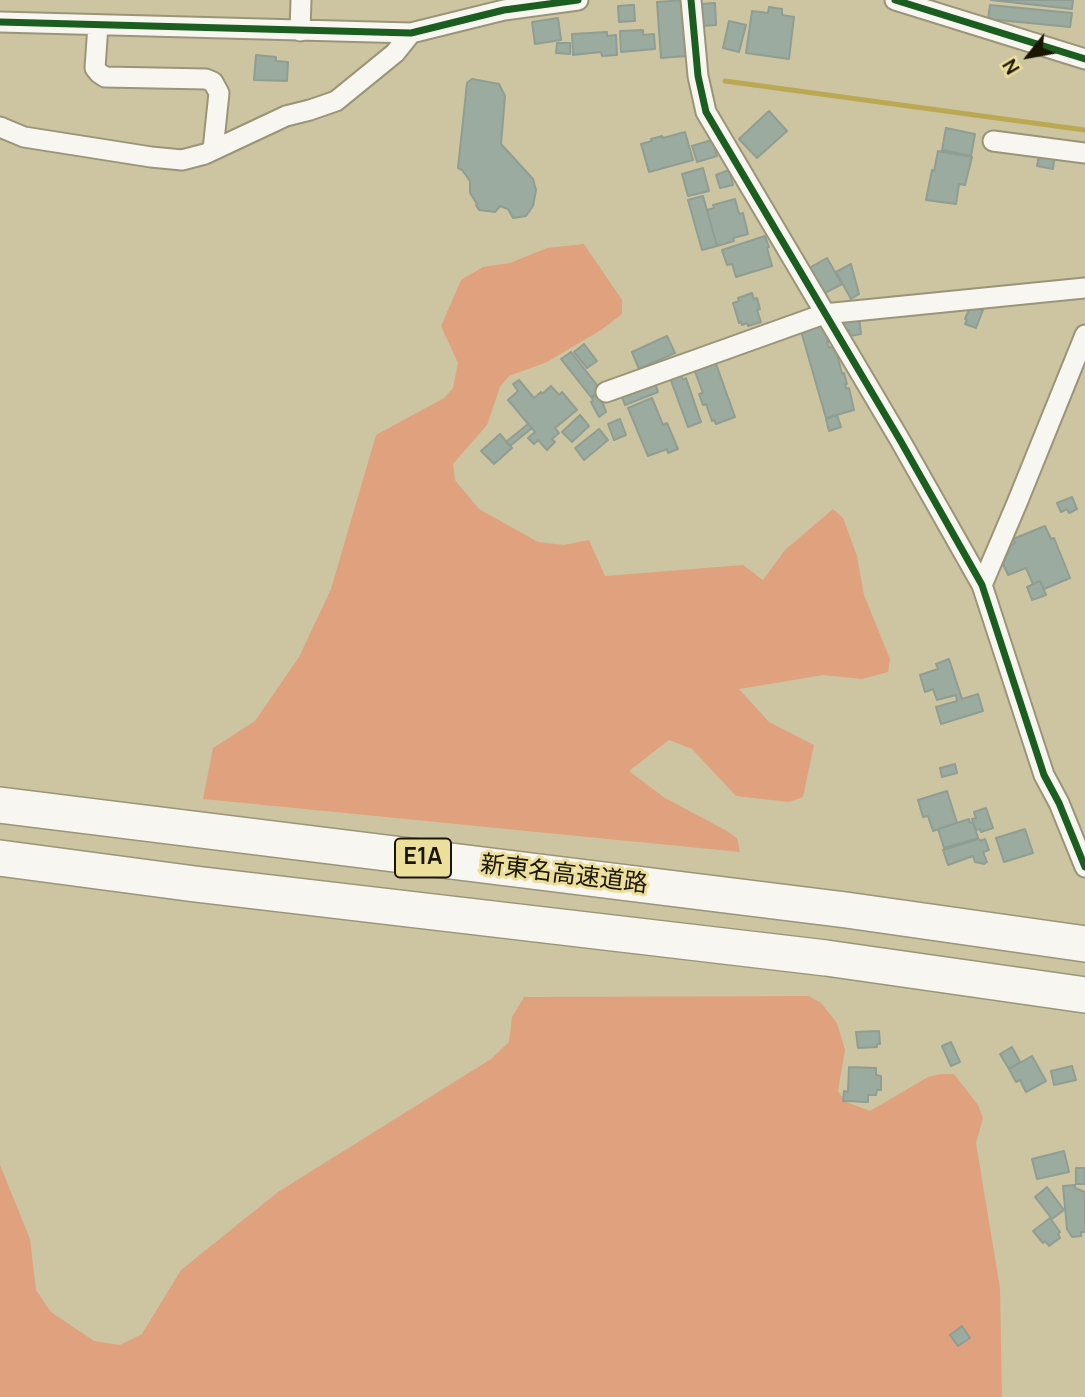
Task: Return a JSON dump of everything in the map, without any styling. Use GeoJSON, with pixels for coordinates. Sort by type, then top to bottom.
{"type":"FeatureCollection","features":[{"type":"Feature","properties":{"kind":"highway","name":"新東名高速道路"},"geometry":{"type":"LineString","coordinates":[[0,805],[846,910],[1085,944]]}},
{"type":"Feature","properties":{"kind":"highway","name":"新東名高速道路"},"geometry":{"type":"LineString","coordinates":[[0,858],[195,884],[826,958],[1085,995]]}},
{"type":"Feature","properties":{"kind":"street"},"geometry":{"type":"LineString","coordinates":[[300,31],[301,0]]}},
{"type":"Feature","properties":{"kind":"street"},"geometry":{"type":"LineString","coordinates":[[0,22],[411,33],[504,10],[578,0]]}},
{"type":"Feature","properties":{"kind":"street"},"geometry":{"type":"LineString","coordinates":[[691,0],[698,76],[706,112],[982,584],[1044,775],[1059,803],[1085,867]]}},
{"type":"Feature","properties":{"kind":"street"},"geometry":{"type":"LineString","coordinates":[[895,0],[1085,59]]}},
{"type":"Feature","properties":{"kind":"street"},"geometry":{"type":"LineString","coordinates":[[98,25],[95,68],[105,77],[206,79],[213,82],[219,93],[213,150]]}},
{"type":"Feature","properties":{"kind":"street"},"geometry":{"type":"LineString","coordinates":[[0,127],[24,137],[182,160],[205,154],[286,116],[336,101],[395,53],[411,33]]}},
{"type":"Feature","properties":{"kind":"street"},"geometry":{"type":"LineString","coordinates":[[993,141],[1085,153]]}},
{"type":"Feature","properties":{"kind":"street"},"geometry":{"type":"LineString","coordinates":[[606,392],[824,314],[1085,288]]}},
{"type":"Feature","properties":{"kind":"street"},"geometry":{"type":"LineString","coordinates":[[982,584],[1085,335]]}},
{"type":"Feature","properties":{"kind":"shaded area"},"geometry":{"type":"Polygon","coordinates":[[[584,244],[622,300],[622,314],[601,330],[547,362],[509,376],[500,387],[487,425],[453,464],[455,480],[479,509],[538,542],[564,545],[589,540],[605,576],[743,565],[763,580],[785,550],[833,509],[843,518],[857,556],[864,595],[890,659],[888,672],[862,679],[823,675],[739,689],[769,722],[814,745],[803,797],[789,802],[736,796],[692,749],[669,740],[629,771],[665,798],[737,838],[740,852],[203,799],[213,748],[255,721],[299,657],[331,589],[376,435],[444,398],[453,388],[458,363],[441,326],[461,280],[483,267],[510,263],[547,248],[584,244]]]}},
{"type":"Feature","properties":{"kind":"shaded area"},"geometry":{"type":"Polygon","coordinates":[[[809,996],[821,1003],[837,1023],[845,1050],[838,1091],[846,1102],[870,1111],[928,1077],[954,1074],[978,1105],[983,1118],[976,1143],[1000,1288],[1002,1397],[0,1397],[0,1165],[30,1239],[36,1290],[51,1312],[94,1341],[120,1345],[142,1334],[181,1270],[278,1192],[491,1059],[509,1042],[512,1017],[524,997],[809,996]]]}},
{"type":"Feature","properties":{"kind":"building"},"geometry":{"type":"Polygon","coordinates":[[[683,0],[687,56],[661,58],[657,2],[683,0]]]}},
{"type":"Feature","properties":{"kind":"building"},"geometry":{"type":"Polygon","coordinates":[[[991,0],[1073,0],[1072,9],[991,0]]]}},
{"type":"Feature","properties":{"kind":"building"},"geometry":{"type":"Polygon","coordinates":[[[715,3],[716,25],[701,26],[700,4],[715,3]]]}},
{"type":"Feature","properties":{"kind":"building"},"geometry":{"type":"Polygon","coordinates":[[[634,5],[635,21],[619,22],[618,6],[634,5]]]}},
{"type":"Feature","properties":{"kind":"building"},"geometry":{"type":"Polygon","coordinates":[[[990,5],[1072,13],[1070,27],[988,19],[990,5]]]}},
{"type":"Feature","properties":{"kind":"building"},"geometry":{"type":"Polygon","coordinates":[[[769,7],[782,9],[782,15],[794,17],[789,59],[746,53],[752,11],[768,13],[769,7]]]}},
{"type":"Feature","properties":{"kind":"building"},"geometry":{"type":"Polygon","coordinates":[[[558,18],[561,40],[535,44],[532,22],[558,18]]]}},
{"type":"Feature","properties":{"kind":"building"},"geometry":{"type":"Polygon","coordinates":[[[729,21],[746,25],[739,52],[723,48],[729,21]]]}},
{"type":"Feature","properties":{"kind":"building"},"geometry":{"type":"Polygon","coordinates":[[[643,30],[643,35],[654,34],[655,49],[621,52],[620,31],[643,30]]]}},
{"type":"Feature","properties":{"kind":"building"},"geometry":{"type":"Polygon","coordinates":[[[607,32],[607,36],[616,35],[617,55],[602,56],[601,52],[573,55],[572,34],[607,32]]]}},
{"type":"Feature","properties":{"kind":"building"},"geometry":{"type":"Polygon","coordinates":[[[557,43],[570,43],[570,54],[556,53],[557,43]]]}},
{"type":"Feature","properties":{"kind":"building"},"geometry":{"type":"Polygon","coordinates":[[[256,55],[276,57],[276,61],[288,62],[287,81],[254,80],[256,55]]]}},
{"type":"Feature","properties":{"kind":"building"},"geometry":{"type":"Polygon","coordinates":[[[472,79],[499,84],[505,96],[501,144],[533,179],[536,190],[533,206],[526,216],[513,218],[508,209],[500,206],[495,212],[479,210],[470,193],[470,181],[458,168],[467,83],[472,79]]]}},
{"type":"Feature","properties":{"kind":"building"},"geometry":{"type":"Polygon","coordinates":[[[769,111],[787,131],[757,158],[739,139],[769,111]]]}},
{"type":"Feature","properties":{"kind":"building"},"geometry":{"type":"Polygon","coordinates":[[[946,128],[975,134],[971,156],[942,150],[946,128]]]}},
{"type":"Feature","properties":{"kind":"building"},"geometry":{"type":"Polygon","coordinates":[[[685,132],[693,160],[649,172],[641,144],[662,136],[663,138],[685,132]]]}},
{"type":"Feature","properties":{"kind":"building"},"geometry":{"type":"Polygon","coordinates":[[[712,140],[717,156],[697,162],[692,146],[712,140]]]}},
{"type":"Feature","properties":{"kind":"building"},"geometry":{"type":"Polygon","coordinates":[[[938,151],[972,157],[965,185],[959,184],[956,204],[926,200],[938,151]]]}},
{"type":"Feature","properties":{"kind":"building"},"geometry":{"type":"Polygon","coordinates":[[[1040,151],[1055,153],[1053,169],[1037,166],[1040,151]]]}},
{"type":"Feature","properties":{"kind":"building"},"geometry":{"type":"Polygon","coordinates":[[[703,168],[709,191],[688,196],[682,174],[703,168]]]}},
{"type":"Feature","properties":{"kind":"building"},"geometry":{"type":"Polygon","coordinates":[[[729,170],[733,185],[720,188],[716,175],[729,170]]]}},
{"type":"Feature","properties":{"kind":"building"},"geometry":{"type":"Polygon","coordinates":[[[703,196],[717,246],[702,250],[688,200],[703,196]]]}},
{"type":"Feature","properties":{"kind":"building"},"geometry":{"type":"Polygon","coordinates":[[[735,199],[739,214],[743,213],[748,234],[717,246],[707,210],[714,208],[713,205],[735,199]]]}},
{"type":"Feature","properties":{"kind":"building"},"geometry":{"type":"Polygon","coordinates":[[[765,236],[772,266],[736,277],[732,264],[727,265],[722,250],[765,236]]]}},
{"type":"Feature","properties":{"kind":"building"},"geometry":{"type":"Polygon","coordinates":[[[827,258],[842,284],[823,294],[809,268],[827,258]]]}},
{"type":"Feature","properties":{"kind":"building"},"geometry":{"type":"Polygon","coordinates":[[[851,264],[859,294],[851,299],[836,272],[851,264]]]}},
{"type":"Feature","properties":{"kind":"building"},"geometry":{"type":"Polygon","coordinates":[[[752,293],[754,299],[757,298],[761,322],[742,325],[733,303],[752,293]]]}},
{"type":"Feature","properties":{"kind":"building"},"geometry":{"type":"Polygon","coordinates":[[[971,305],[983,310],[976,328],[965,324],[971,305]]]}},
{"type":"Feature","properties":{"kind":"building"},"geometry":{"type":"Polygon","coordinates":[[[859,316],[861,334],[850,336],[849,330],[845,331],[843,318],[859,316]]]}},
{"type":"Feature","properties":{"kind":"building"},"geometry":{"type":"Polygon","coordinates":[[[823,325],[829,348],[835,346],[854,410],[826,418],[801,331],[823,325]]]}},
{"type":"Feature","properties":{"kind":"building"},"geometry":{"type":"Polygon","coordinates":[[[667,336],[675,353],[639,369],[632,352],[667,336]]]}},
{"type":"Feature","properties":{"kind":"building"},"geometry":{"type":"Polygon","coordinates":[[[584,344],[597,361],[587,368],[574,352],[584,344]]]}},
{"type":"Feature","properties":{"kind":"building"},"geometry":{"type":"Polygon","coordinates":[[[571,352],[601,390],[591,397],[561,359],[571,352]]]}},
{"type":"Feature","properties":{"kind":"building"},"geometry":{"type":"Polygon","coordinates":[[[715,361],[735,417],[716,424],[712,421],[706,404],[703,405],[699,394],[703,393],[694,369],[715,361]]]}},
{"type":"Feature","properties":{"kind":"building"},"geometry":{"type":"Polygon","coordinates":[[[681,375],[683,380],[686,378],[701,422],[688,427],[670,378],[681,375]]]}},
{"type":"Feature","properties":{"kind":"building"},"geometry":{"type":"Polygon","coordinates":[[[519,380],[534,398],[551,386],[559,395],[562,392],[577,410],[555,428],[559,433],[552,439],[555,442],[547,450],[538,440],[534,444],[528,438],[535,432],[508,400],[518,391],[513,384],[519,380]]]}},
{"type":"Feature","properties":{"kind":"building"},"geometry":{"type":"Polygon","coordinates":[[[655,383],[658,392],[625,405],[621,395],[655,383]]]}},
{"type":"Feature","properties":{"kind":"building"},"geometry":{"type":"Polygon","coordinates":[[[599,392],[606,412],[599,417],[591,402],[599,392]]]}},
{"type":"Feature","properties":{"kind":"building"},"geometry":{"type":"Polygon","coordinates":[[[652,398],[663,425],[667,423],[678,449],[668,453],[667,449],[648,456],[628,408],[652,398]]]}},
{"type":"Feature","properties":{"kind":"building"},"geometry":{"type":"Polygon","coordinates":[[[580,415],[589,426],[572,442],[562,432],[580,415]]]}},
{"type":"Feature","properties":{"kind":"building"},"geometry":{"type":"Polygon","coordinates":[[[837,415],[841,427],[829,431],[826,419],[837,415]]]}},
{"type":"Feature","properties":{"kind":"building"},"geometry":{"type":"Polygon","coordinates":[[[620,419],[626,435],[614,440],[608,424],[620,419]]]}},
{"type":"Feature","properties":{"kind":"building"},"geometry":{"type":"Polygon","coordinates":[[[528,424],[532,428],[510,446],[506,442],[528,424]]]}},
{"type":"Feature","properties":{"kind":"building"},"geometry":{"type":"Polygon","coordinates":[[[599,429],[608,440],[584,460],[575,448],[599,429]]]}},
{"type":"Feature","properties":{"kind":"building"},"geometry":{"type":"Polygon","coordinates":[[[500,434],[512,448],[494,464],[481,451],[500,434]]]}},
{"type":"Feature","properties":{"kind":"building"},"geometry":{"type":"Polygon","coordinates":[[[1072,497],[1077,509],[1069,513],[1067,509],[1061,512],[1057,503],[1072,497]]]}},
{"type":"Feature","properties":{"kind":"building"},"geometry":{"type":"Polygon","coordinates":[[[1045,526],[1051,539],[1054,538],[1070,578],[1044,589],[1040,581],[1033,584],[1026,568],[1008,575],[1003,564],[1011,545],[1015,543],[1013,539],[1045,526]]]}},
{"type":"Feature","properties":{"kind":"building"},"geometry":{"type":"Polygon","coordinates":[[[1040,581],[1046,595],[1032,600],[1027,587],[1040,581]]]}},
{"type":"Feature","properties":{"kind":"building"},"geometry":{"type":"Polygon","coordinates":[[[949,659],[962,699],[978,694],[983,711],[941,724],[936,707],[957,701],[956,695],[937,700],[933,689],[925,692],[920,675],[938,669],[936,664],[949,659]]]}},
{"type":"Feature","properties":{"kind":"building"},"geometry":{"type":"Polygon","coordinates":[[[955,764],[957,773],[942,777],[940,768],[955,764]]]}},
{"type":"Feature","properties":{"kind":"building"},"geometry":{"type":"Polygon","coordinates":[[[947,791],[957,823],[933,831],[928,816],[923,817],[918,800],[947,791]]]}},
{"type":"Feature","properties":{"kind":"building"},"geometry":{"type":"Polygon","coordinates":[[[986,808],[993,828],[981,832],[980,829],[976,830],[972,819],[976,818],[974,812],[986,808]]]}},
{"type":"Feature","properties":{"kind":"building"},"geometry":{"type":"Polygon","coordinates":[[[969,819],[970,823],[973,822],[978,838],[944,848],[938,829],[969,819]]]}},
{"type":"Feature","properties":{"kind":"building"},"geometry":{"type":"Polygon","coordinates":[[[1025,829],[1033,853],[1004,862],[996,838],[1025,829]]]}},
{"type":"Feature","properties":{"kind":"building"},"geometry":{"type":"Polygon","coordinates":[[[985,839],[989,850],[983,852],[987,862],[975,862],[973,856],[948,865],[943,850],[985,839]]]}},
{"type":"Feature","properties":{"kind":"building"},"geometry":{"type":"Polygon","coordinates":[[[879,1031],[880,1044],[877,1044],[877,1047],[858,1048],[856,1032],[879,1031]]]}},
{"type":"Feature","properties":{"kind":"building"},"geometry":{"type":"Polygon","coordinates":[[[951,1042],[960,1062],[951,1066],[942,1046],[951,1042]]]}},
{"type":"Feature","properties":{"kind":"building"},"geometry":{"type":"Polygon","coordinates":[[[1012,1047],[1020,1062],[1009,1069],[1000,1054],[1012,1047]]]}},
{"type":"Feature","properties":{"kind":"building"},"geometry":{"type":"Polygon","coordinates":[[[1032,1056],[1046,1081],[1026,1092],[1020,1080],[1016,1082],[1009,1069],[1032,1056]]]}},
{"type":"Feature","properties":{"kind":"building"},"geometry":{"type":"Polygon","coordinates":[[[1072,1066],[1076,1080],[1054,1085],[1051,1071],[1072,1066]]]}},
{"type":"Feature","properties":{"kind":"building"},"geometry":{"type":"Polygon","coordinates":[[[849,1067],[876,1068],[876,1075],[881,1076],[881,1090],[877,1090],[876,1095],[868,1095],[868,1102],[843,1101],[844,1091],[848,1092],[849,1067]]]}},
{"type":"Feature","properties":{"kind":"building"},"geometry":{"type":"Polygon","coordinates":[[[1064,1151],[1069,1172],[1037,1179],[1032,1159],[1064,1151]]]}},
{"type":"Feature","properties":{"kind":"building"},"geometry":{"type":"Polygon","coordinates":[[[1076,1168],[1085,1168],[1085,1184],[1076,1184],[1076,1168]]]}},
{"type":"Feature","properties":{"kind":"building"},"geometry":{"type":"Polygon","coordinates":[[[1075,1185],[1075,1188],[1085,1192],[1085,1232],[1081,1232],[1081,1236],[1072,1237],[1067,1229],[1063,1186],[1075,1185]]]}},
{"type":"Feature","properties":{"kind":"building"},"geometry":{"type":"Polygon","coordinates":[[[1047,1187],[1064,1210],[1052,1219],[1035,1197],[1047,1187]]]}},
{"type":"Feature","properties":{"kind":"building"},"geometry":{"type":"Polygon","coordinates":[[[1050,1218],[1060,1232],[1060,1238],[1049,1246],[1033,1231],[1050,1218]]]}},
{"type":"Feature","properties":{"kind":"building"},"geometry":{"type":"Polygon","coordinates":[[[962,1326],[970,1338],[958,1346],[950,1335],[962,1326]]]}},
{"type":"Feature","properties":{"kind":"waterway"},"geometry":{"type":"LineString","coordinates":[[725,81],[1085,130]]}},
{"type":"Feature","properties":{"kind":"cycle path"},"geometry":{"type":"LineString","coordinates":[[0,22],[411,33],[504,10],[578,0]]}},
{"type":"Feature","properties":{"kind":"cycle path"},"geometry":{"type":"LineString","coordinates":[[691,0],[698,76],[706,112],[900,440],[982,585],[1044,775],[1059,803],[1085,867]]}},
{"type":"Feature","properties":{"kind":"cycle path"},"geometry":{"type":"LineString","coordinates":[[895,0],[1085,59]]}}]}
